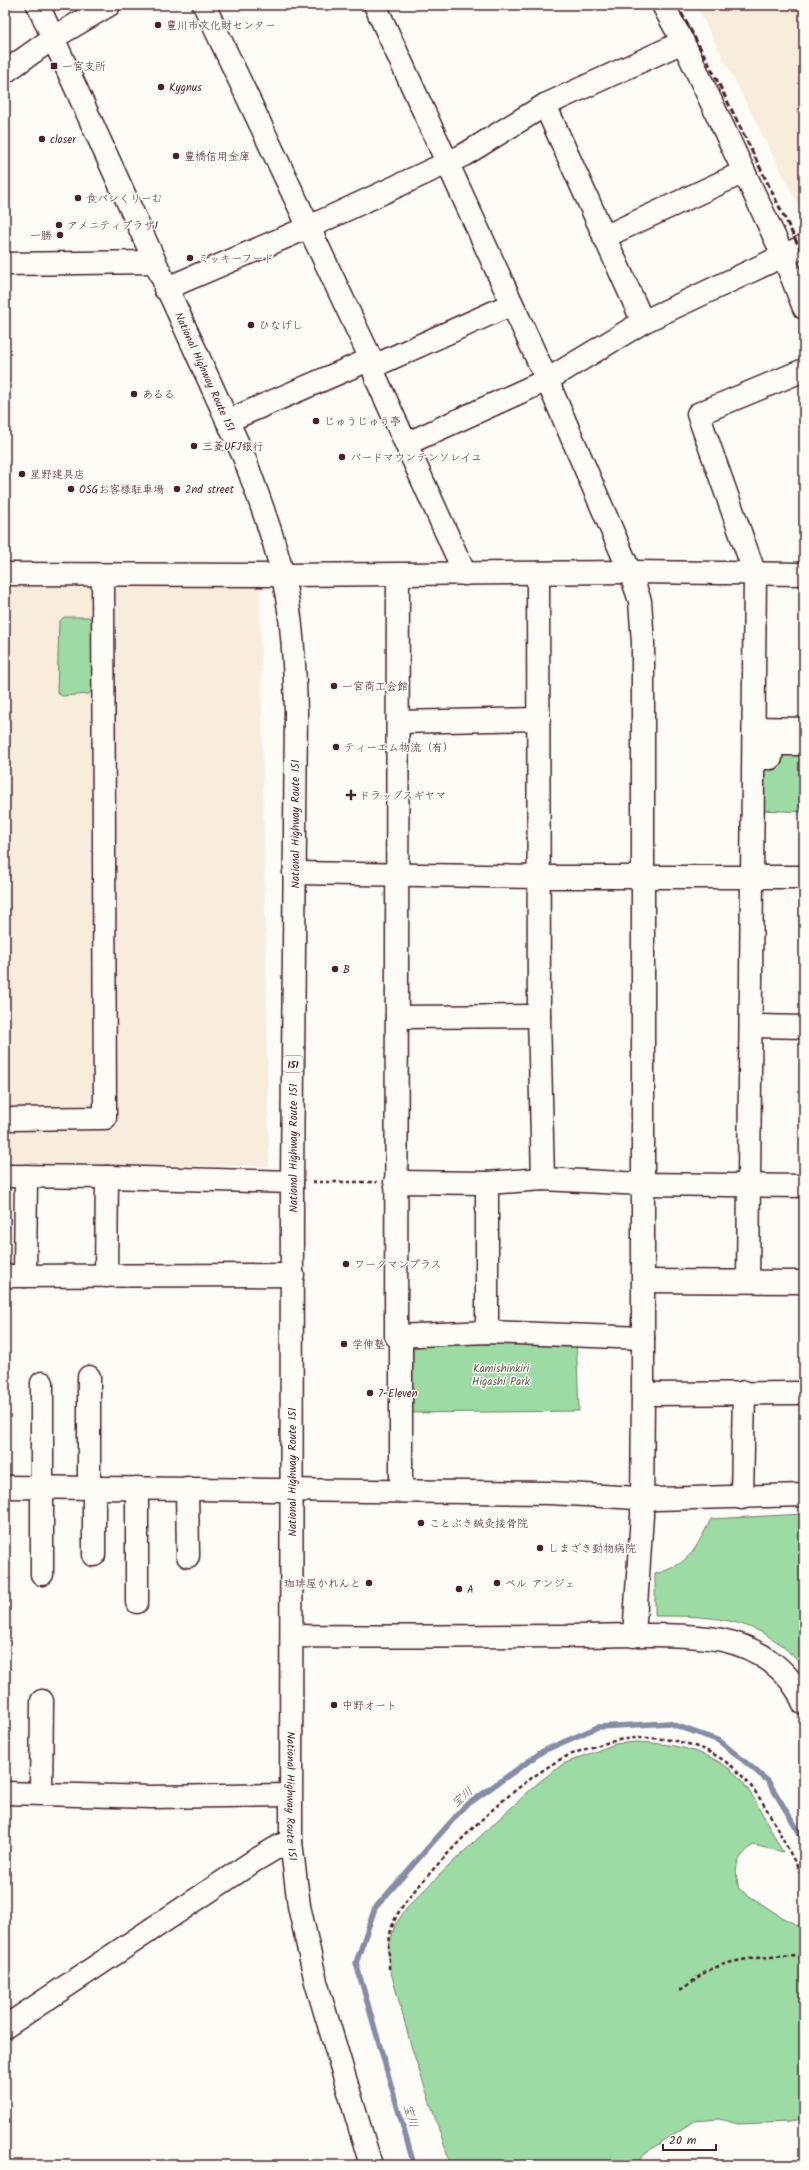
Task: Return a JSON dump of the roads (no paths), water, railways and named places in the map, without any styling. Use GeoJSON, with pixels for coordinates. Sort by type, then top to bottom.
{"type":"FeatureCollection","features":[{"type":"Feature","properties":{"kind":"main road","name":"National Highway Route 151"},"geometry":{"type":"LineString","coordinates":[[38,5],[165,289],[244,457],[271,531],[289,609],[294,661],[294,873],[300,1182],[293,1275],[291,1842],[299,1906],[316,1982],[371,2165]]}},
{"type":"Feature","properties":{"kind":"main road"},"geometry":{"type":"LineString","coordinates":[[5,72],[53,38],[109,5]]}},
{"type":"Feature","properties":{"kind":"main road"},"geometry":{"type":"LineString","coordinates":[[204,5],[372,362],[376,378],[465,574]]}},
{"type":"Feature","properties":{"kind":"main road"},"geometry":{"type":"LineString","coordinates":[[375,5],[547,380],[630,572],[640,601],[643,642],[643,1394],[642,1498],[634,1636]]}},
{"type":"Feature","properties":{"kind":"main road"},"geometry":{"type":"LineString","coordinates":[[663,5],[683,42],[783,255],[804,308]]}},
{"type":"Feature","properties":{"kind":"main road"},"geometry":{"type":"LineString","coordinates":[[165,289],[309,227],[464,155],[545,105],[683,42]]}},
{"type":"Feature","properties":{"kind":"main road"},"geometry":{"type":"LineString","coordinates":[[545,105],[643,322]]}},
{"type":"Feature","properties":{"kind":"main road"},"geometry":{"type":"LineString","coordinates":[[604,237],[744,172]]}},
{"type":"Feature","properties":{"kind":"main road"},"geometry":{"type":"LineString","coordinates":[[406,444],[547,380],[643,322],[804,246]]}},
{"type":"Feature","properties":{"kind":"main road"},"geometry":{"type":"LineString","coordinates":[[5,264],[153,262]]}},
{"type":"Feature","properties":{"kind":"main road"},"geometry":{"type":"LineString","coordinates":[[226,421],[512,304]]}},
{"type":"Feature","properties":{"kind":"main road"},"geometry":{"type":"LineString","coordinates":[[748,1281],[748,1185],[752,1026],[752,876],[755,728],[755,574],[698,414],[804,370]]}},
{"type":"Feature","properties":{"kind":"main road"},"geometry":{"type":"LineString","coordinates":[[5,574],[102,576],[398,575],[630,572],[804,574]]}},
{"type":"Feature","properties":{"kind":"main road"},"geometry":{"type":"LineString","coordinates":[[538,573],[539,1016],[543,1179]]}},
{"type":"Feature","properties":{"kind":"main road"},"geometry":{"type":"LineString","coordinates":[[398,575],[398,875],[395,1182],[396,1336],[487,1332],[643,1338]]}},
{"type":"Feature","properties":{"kind":"main road"},"geometry":{"type":"LineString","coordinates":[[5,1119],[105,1118],[102,576]]}},
{"type":"Feature","properties":{"kind":"main road"},"geometry":{"type":"LineString","coordinates":[[398,722],[538,719]]}},
{"type":"Feature","properties":{"kind":"main road"},"geometry":{"type":"LineString","coordinates":[[755,728],[804,729]]}},
{"type":"Feature","properties":{"kind":"main road"},"geometry":{"type":"LineString","coordinates":[[754,758],[771,758],[772,744],[804,744]]}},
{"type":"Feature","properties":{"kind":"main road"},"geometry":{"type":"LineString","coordinates":[[294,873],[539,877],[804,877]]}},
{"type":"Feature","properties":{"kind":"main road"},"geometry":{"type":"LineString","coordinates":[[397,1017],[539,1016]]}},
{"type":"Feature","properties":{"kind":"main road"},"geometry":{"type":"LineString","coordinates":[[752,1026],[804,1027]]}},
{"type":"Feature","properties":{"kind":"main road"},"geometry":{"type":"LineString","coordinates":[[293,1275],[15,1276],[15,1176],[107,1176],[300,1182]]}},
{"type":"Feature","properties":{"kind":"main road"},"geometry":{"type":"LineString","coordinates":[[106,1276],[107,1176]]}},
{"type":"Feature","properties":{"kind":"main road"},"geometry":{"type":"LineString","coordinates":[[395,1182],[486,1183],[543,1179],[642,1184],[804,1186]]}},
{"type":"Feature","properties":{"kind":"main road"},"geometry":{"type":"LineString","coordinates":[[486,1183],[487,1332]]}},
{"type":"Feature","properties":{"kind":"main road"},"geometry":{"type":"LineString","coordinates":[[643,1281],[804,1282]]}},
{"type":"Feature","properties":{"kind":"main road"},"geometry":{"type":"LineString","coordinates":[[401,1347],[401,1491]]}},
{"type":"Feature","properties":{"kind":"main road"},"geometry":{"type":"LineString","coordinates":[[89,1377],[94,1555]]}},
{"type":"Feature","properties":{"kind":"main road"},"geometry":{"type":"LineString","coordinates":[[42,1383],[42,1574]]}},
{"type":"Feature","properties":{"kind":"main road"},"geometry":{"type":"LineString","coordinates":[[643,1394],[744,1392],[804,1393]]}},
{"type":"Feature","properties":{"kind":"main road"},"geometry":{"type":"LineString","coordinates":[[742,1498],[744,1392]]}},
{"type":"Feature","properties":{"kind":"main road"},"geometry":{"type":"LineString","coordinates":[[5,1487],[550,1493],[642,1498],[742,1498],[804,1495]]}},
{"type":"Feature","properties":{"kind":"main road"},"geometry":{"type":"LineString","coordinates":[[137,1488],[137,1602]]}},
{"type":"Feature","properties":{"kind":"main road"},"geometry":{"type":"LineString","coordinates":[[187,1488],[188,1556]]}},
{"type":"Feature","properties":{"kind":"main road"},"geometry":{"type":"LineString","coordinates":[[292,1636],[634,1636],[693,1637],[722,1640],[765,1657],[784,1672],[801,1696],[804,1704]]}},
{"type":"Feature","properties":{"kind":"main road"},"geometry":{"type":"LineString","coordinates":[[41,1793],[42,1701]]}},
{"type":"Feature","properties":{"kind":"main road"},"geometry":{"type":"LineString","coordinates":[[5,1793],[151,1797],[290,1794]]}},
{"type":"Feature","properties":{"kind":"main road"},"geometry":{"type":"LineString","coordinates":[[5,2027],[254,1861],[281,1845],[291,1842]]}},
{"type":"Feature","properties":{"kind":"waterway","name":"宝川"},"geometry":{"type":"LineString","coordinates":[[414,2165],[356,1963],[375,1908],[464,1807],[543,1751],[598,1727],[669,1723],[720,1741],[768,1781],[804,1840]]}},
{"type":"Feature","properties":{"kind":"railway"},"geometry":{"type":"LineString","coordinates":[[677,5],[710,66],[804,257]]}},
{"type":"Feature","properties":{"kind":"place","name":"豊川市文化財センター"},"geometry":{"type":"Point","coordinates":[158,25]}},
{"type":"Feature","properties":{"kind":"place","name":"一宮支所"},"geometry":{"type":"Point","coordinates":[54,66]}},
{"type":"Feature","properties":{"kind":"place","name":"Kygnus"},"geometry":{"type":"Point","coordinates":[161,87]}},
{"type":"Feature","properties":{"kind":"place","name":"closer"},"geometry":{"type":"Point","coordinates":[42,139]}},
{"type":"Feature","properties":{"kind":"place","name":"豊橋信用金庫"},"geometry":{"type":"Point","coordinates":[176,156]}},
{"type":"Feature","properties":{"kind":"place","name":"食パンくりーむ"},"geometry":{"type":"Point","coordinates":[78,198]}},
{"type":"Feature","properties":{"kind":"place","name":"アメニティプラザI"},"geometry":{"type":"Point","coordinates":[59,225]}},
{"type":"Feature","properties":{"kind":"place","name":"一勝"},"geometry":{"type":"Point","coordinates":[60,235]}},
{"type":"Feature","properties":{"kind":"place","name":"ミッキーフード"},"geometry":{"type":"Point","coordinates":[190,258]}},
{"type":"Feature","properties":{"kind":"place","name":"ひなげし"},"geometry":{"type":"Point","coordinates":[251,325]}},
{"type":"Feature","properties":{"kind":"place","name":"あるる"},"geometry":{"type":"Point","coordinates":[134,394]}},
{"type":"Feature","properties":{"kind":"place","name":"じゅうじゅう亭"},"geometry":{"type":"Point","coordinates":[316,421]}},
{"type":"Feature","properties":{"kind":"place","name":"三菱UFJ銀行"},"geometry":{"type":"Point","coordinates":[194,446]}},
{"type":"Feature","properties":{"kind":"place","name":"バードマウンテンソレイユ"},"geometry":{"type":"Point","coordinates":[342,457]}},
{"type":"Feature","properties":{"kind":"place","name":"星野建具店"},"geometry":{"type":"Point","coordinates":[22,474]}},
{"type":"Feature","properties":{"kind":"place","name":"OSGお客様駐車場"},"geometry":{"type":"Point","coordinates":[71,489]}},
{"type":"Feature","properties":{"kind":"place","name":"2nd street"},"geometry":{"type":"Point","coordinates":[177,489]}},
{"type":"Feature","properties":{"kind":"place","name":"一宮商工会館"},"geometry":{"type":"Point","coordinates":[334,686]}},
{"type":"Feature","properties":{"kind":"place","name":"ティーエム物流（有）"},"geometry":{"type":"Point","coordinates":[336,747]}},
{"type":"Feature","properties":{"kind":"place","name":"ドラッグスギヤマ"},"geometry":{"type":"Point","coordinates":[351,795]}},
{"type":"Feature","properties":{"kind":"place","name":"B"},"geometry":{"type":"Point","coordinates":[335,969]}},
{"type":"Feature","properties":{"kind":"place","name":"ワークマンプラス"},"geometry":{"type":"Point","coordinates":[346,1264]}},
{"type":"Feature","properties":{"kind":"place","name":"学伸塾"},"geometry":{"type":"Point","coordinates":[344,1344]}},
{"type":"Feature","properties":{"kind":"place","name":"7-Eleven"},"geometry":{"type":"Point","coordinates":[370,1393]}},
{"type":"Feature","properties":{"kind":"place","name":"ことぶき鍼灸接骨院"},"geometry":{"type":"Point","coordinates":[421,1523]}},
{"type":"Feature","properties":{"kind":"place","name":"しまざき動物病院"},"geometry":{"type":"Point","coordinates":[540,1548]}},
{"type":"Feature","properties":{"kind":"place","name":"珈琲屋かれんと"},"geometry":{"type":"Point","coordinates":[369,1583]}},
{"type":"Feature","properties":{"kind":"place","name":"ベル アンジェ"},"geometry":{"type":"Point","coordinates":[497,1583]}},
{"type":"Feature","properties":{"kind":"place","name":"A"},"geometry":{"type":"Point","coordinates":[459,1589]}},
{"type":"Feature","properties":{"kind":"place","name":"中野オート"},"geometry":{"type":"Point","coordinates":[334,1705]}},
{"type":"Feature","properties":{"kind":"park label","name":"Kamishinkiri Higashi Park"},"geometry":{"type":"Point","coordinates":[501,1374]}}]}
